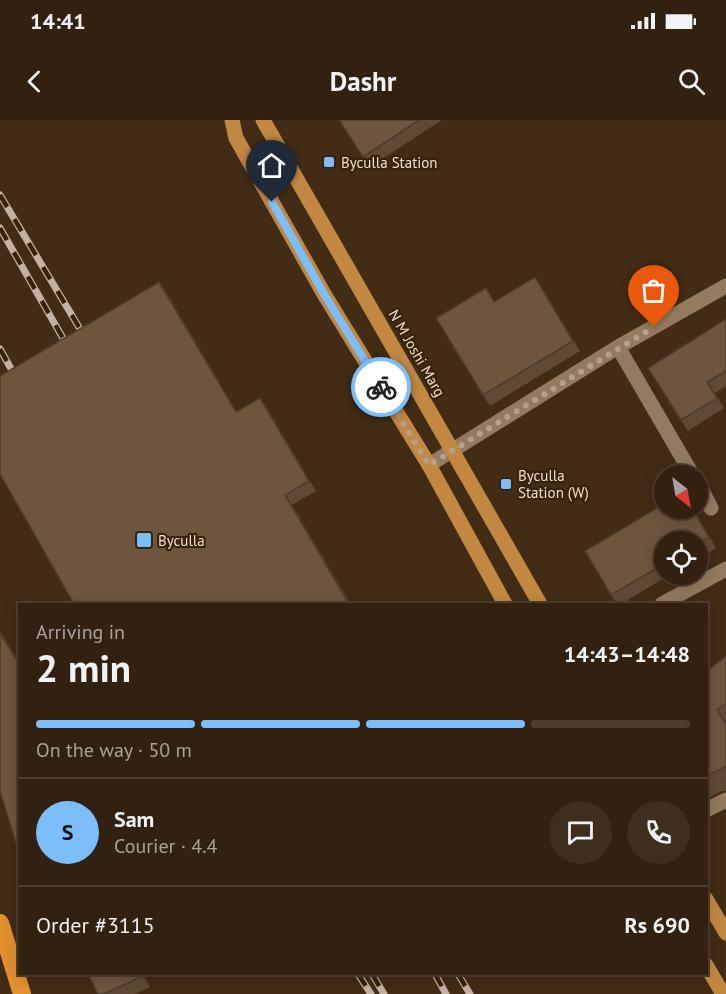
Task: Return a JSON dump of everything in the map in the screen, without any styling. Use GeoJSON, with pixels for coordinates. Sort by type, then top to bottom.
{"type":"FeatureCollection","features":[{"type":"Feature","properties":{"kind":"highway"},"geometry":{"type":"LineString","coordinates":[[0,923],[22,994]]}},
{"type":"Feature","properties":{"kind":"main road"},"geometry":{"type":"LineString","coordinates":[[232,120],[236,138],[324,294],[429,465],[504,603]]}},
{"type":"Feature","properties":{"kind":"main road","name":"N M Joshi Marg"},"geometry":{"type":"LineString","coordinates":[[263,120],[539,603]]}},
{"type":"Feature","properties":{"kind":"main road"},"geometry":{"type":"LineString","coordinates":[[708,902],[726,933]]}},
{"type":"Feature","properties":{"kind":"main road"},"geometry":{"type":"LineString","coordinates":[[708,968],[723,994]]}},
{"type":"Feature","properties":{"kind":"street"},"geometry":{"type":"LineString","coordinates":[[429,465],[618,347],[726,285]]}},
{"type":"Feature","properties":{"kind":"street"},"geometry":{"type":"LineString","coordinates":[[618,347],[687,465]]}},
{"type":"Feature","properties":{"kind":"street"},"geometry":{"type":"LineString","coordinates":[[708,502],[711,508]]}},
{"type":"Feature","properties":{"kind":"street"},"geometry":{"type":"LineString","coordinates":[[664,603],[726,569]]}},
{"type":"Feature","properties":{"kind":"street"},"geometry":{"type":"LineString","coordinates":[[708,809],[726,800]]}},
{"type":"Feature","properties":{"kind":"building"},"geometry":{"type":"Polygon","coordinates":[[[339,120],[419,120],[363,157],[339,120]]]}},
{"type":"Feature","properties":{"kind":"building"},"geometry":{"type":"Polygon","coordinates":[[[535,277],[573,341],[483,395],[436,318],[486,288],[494,302],[535,277]]]}},
{"type":"Feature","properties":{"kind":"building"},"geometry":{"type":"Polygon","coordinates":[[[159,282],[236,412],[260,398],[309,481],[285,495],[348,603],[73,603],[0,474],[0,376],[159,282]]]}},
{"type":"Feature","properties":{"kind":"building"},"geometry":{"type":"Polygon","coordinates":[[[726,319],[726,371],[707,382],[717,398],[681,420],[648,368],[726,319]]]}},
{"type":"Feature","properties":{"kind":"building"},"geometry":{"type":"Polygon","coordinates":[[[654,510],[654,519],[698,519],[705,531],[654,531],[654,570],[611,595],[585,551],[654,510]]]}},
{"type":"Feature","properties":{"kind":"building"},"geometry":{"type":"Polygon","coordinates":[[[0,633],[18,662],[18,850],[0,791],[0,633]]]}},
{"type":"Feature","properties":{"kind":"building"},"geometry":{"type":"Polygon","coordinates":[[[726,656],[726,704],[717,710],[726,724],[726,766],[716,772],[708,773],[708,670],[726,656]]]}},
{"type":"Feature","properties":{"kind":"building"},"geometry":{"type":"Polygon","coordinates":[[[88,975],[143,976],[104,994],[98,994],[88,975]]]}},
{"type":"Feature","properties":{"kind":"railway"},"geometry":{"type":"LineString","coordinates":[[0,195],[89,344]]}},
{"type":"Feature","properties":{"kind":"railway"},"geometry":{"type":"LineString","coordinates":[[0,228],[72,354]]}},
{"type":"Feature","properties":{"kind":"railway"},"geometry":{"type":"LineString","coordinates":[[0,349],[19,383]]}},
{"type":"Feature","properties":{"kind":"railway"},"geometry":{"type":"LineString","coordinates":[[359,975],[371,994]]}},
{"type":"Feature","properties":{"kind":"railway"},"geometry":{"type":"LineString","coordinates":[[373,975],[384,994]]}},
{"type":"Feature","properties":{"kind":"railway"},"geometry":{"type":"LineString","coordinates":[[436,975],[446,994]]}},
{"type":"Feature","properties":{"kind":"railway"},"geometry":{"type":"LineString","coordinates":[[459,975],[470,994]]}},
{"type":"Feature","properties":{"kind":"way so far"},"geometry":{"type":"LineString","coordinates":[[381,387],[429,465],[654,327]]}},
{"type":"Feature","properties":{"kind":"place","name":"Byculla Station"},"geometry":{"type":"Point","coordinates":[329,162]}},
{"type":"Feature","properties":{"kind":"place","name":"Byculla Station (W)"},"geometry":{"type":"Point","coordinates":[506,484]}},
{"type":"Feature","properties":{"kind":"place","name":"Byculla"},"geometry":{"type":"Point","coordinates":[144,540]}},
{"type":"Feature","properties":{"kind":"route"},"geometry":{"type":"LineString","coordinates":[[272,202],[324,294],[381,387]]}}]}
